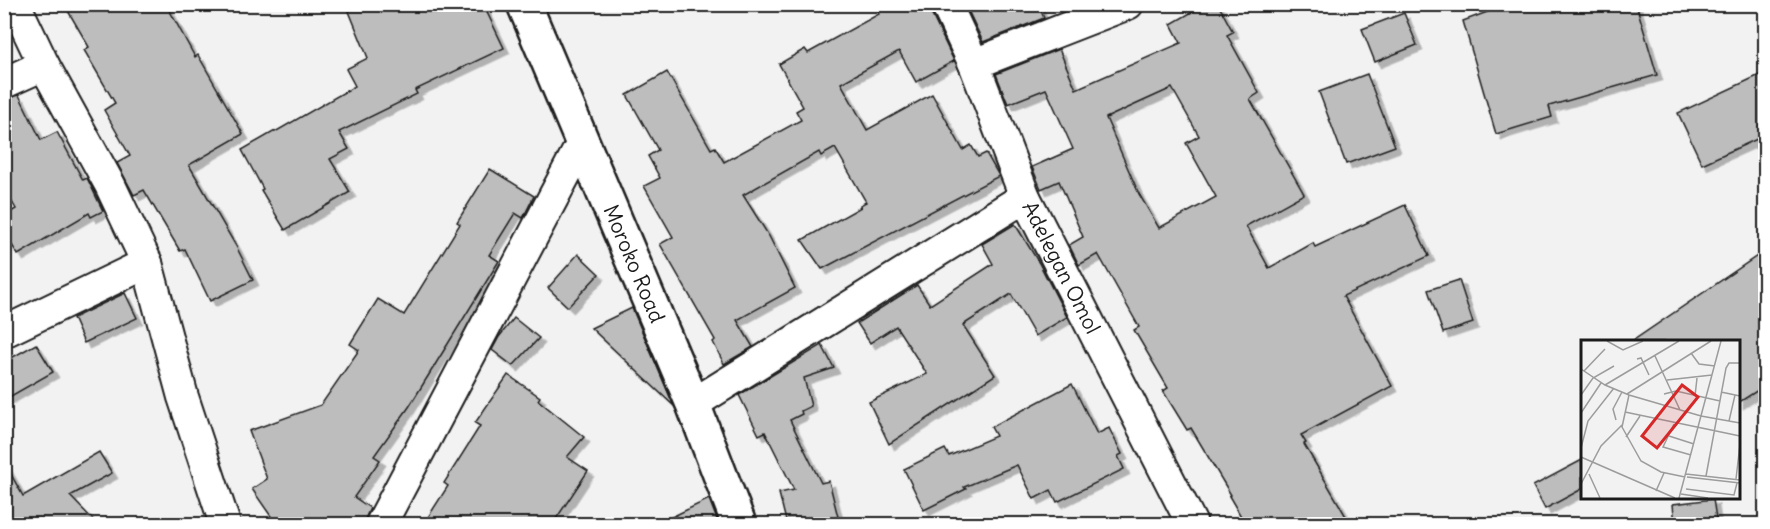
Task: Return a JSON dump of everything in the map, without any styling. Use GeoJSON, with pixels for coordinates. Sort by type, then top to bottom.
{"type":"FeatureCollection","features":[{"type":"Feature","properties":{"kind":"street"},"geometry":{"type":"LineString","coordinates":[[15,4],[44,65],[110,185],[147,263],[183,397],[225,525]]}},
{"type":"Feature","properties":{"kind":"street","name":"Moroko Road"},"geometry":{"type":"LineString","coordinates":[[524,4],[693,404],[739,525]]}},
{"type":"Feature","properties":{"kind":"street","name":"Adelegan Omol"},"geometry":{"type":"LineString","coordinates":[[946,4],[974,64],[1025,197],[1192,525]]}},
{"type":"Feature","properties":{"kind":"street"},"geometry":{"type":"LineString","coordinates":[[974,64],[1128,4]]}},
{"type":"Feature","properties":{"kind":"street"},"geometry":{"type":"LineString","coordinates":[[4,83],[44,65]]}},
{"type":"Feature","properties":{"kind":"street"},"geometry":{"type":"LineString","coordinates":[[381,525],[582,143]]}},
{"type":"Feature","properties":{"kind":"street"},"geometry":{"type":"LineString","coordinates":[[693,404],[1025,197]]}},
{"type":"Feature","properties":{"kind":"street"},"geometry":{"type":"LineString","coordinates":[[4,332],[147,263]]}},
{"type":"Feature","properties":{"kind":"building"},"geometry":{"type":"Polygon","coordinates":[[[64,4],[166,4],[195,57],[198,55],[243,134],[189,165],[253,280],[210,301],[185,249],[180,251],[144,190],[134,195],[117,163],[130,156],[104,110],[115,103],[84,50],[89,47],[64,4]]]}},
{"type":"Feature","properties":{"kind":"building"},"geometry":{"type":"Polygon","coordinates":[[[346,4],[483,4],[504,48],[415,90],[417,94],[339,132],[349,149],[330,159],[350,192],[285,230],[261,190],[263,189],[242,150],[355,86],[346,69],[368,58],[346,4]]]}},
{"type":"Feature","properties":{"kind":"building"},"geometry":{"type":"Polygon","coordinates":[[[874,4],[929,4],[930,11],[954,61],[916,82],[899,51],[841,83],[867,130],[932,94],[963,150],[971,145],[978,157],[986,153],[999,176],[822,269],[802,240],[866,202],[835,148],[821,156],[819,152],[743,195],[769,236],[795,288],[737,320],[753,347],[724,364],[713,342],[715,340],[660,244],[673,237],[644,186],[660,178],[648,156],[658,150],[627,95],[667,72],[711,149],[715,147],[724,162],[801,120],[796,111],[803,107],[779,64],[805,49],[808,53],[879,14],[874,4]]]}},
{"type":"Feature","properties":{"kind":"building"},"geometry":{"type":"Polygon","coordinates":[[[965,4],[1038,4],[1044,18],[983,42],[965,4]]]}},
{"type":"Feature","properties":{"kind":"building"},"geometry":{"type":"Polygon","coordinates":[[[1206,4],[1218,4],[1233,32],[1227,35],[1259,93],[1250,99],[1304,194],[1246,226],[1269,268],[1313,243],[1315,247],[1405,205],[1429,256],[1343,296],[1392,386],[1301,435],[1351,525],[1246,525],[1191,428],[1187,430],[1163,391],[1168,388],[1134,330],[1139,327],[1098,254],[1079,265],[1069,245],[1083,237],[1059,181],[1041,189],[1032,167],[1073,149],[1046,89],[1008,104],[996,74],[1059,49],[1076,89],[1181,43],[1171,24],[1206,4]],[[1172,88],[1106,118],[1139,194],[1159,228],[1216,197],[1186,143],[1199,136],[1172,88]]]}},
{"type":"Feature","properties":{"kind":"building"},"geometry":{"type":"Polygon","coordinates":[[[1509,4],[1636,4],[1657,75],[1549,106],[1552,117],[1496,134],[1463,21],[1509,4]]]}},
{"type":"Feature","properties":{"kind":"building"},"geometry":{"type":"Polygon","coordinates":[[[1404,13],[1417,45],[1375,62],[1362,29],[1404,13]]]}},
{"type":"Feature","properties":{"kind":"building"},"geometry":{"type":"Polygon","coordinates":[[[1766,72],[1766,135],[1702,164],[1678,113],[1766,72]]]}},
{"type":"Feature","properties":{"kind":"building"},"geometry":{"type":"Polygon","coordinates":[[[1367,74],[1395,146],[1346,164],[1319,92],[1367,74]]]}},
{"type":"Feature","properties":{"kind":"building"},"geometry":{"type":"Polygon","coordinates":[[[19,95],[41,140],[57,132],[83,180],[87,178],[103,211],[91,217],[89,213],[18,255],[4,232],[4,216],[16,209],[4,188],[4,100],[19,95]]]}},
{"type":"Feature","properties":{"kind":"building"},"geometry":{"type":"Polygon","coordinates":[[[490,169],[534,196],[523,218],[515,213],[489,255],[499,261],[409,407],[374,456],[380,460],[354,497],[370,508],[365,519],[361,525],[277,525],[252,489],[267,479],[249,431],[321,405],[359,350],[350,344],[378,299],[404,315],[460,224],[457,222],[490,169]]]}},
{"type":"Feature","properties":{"kind":"building"},"geometry":{"type":"Polygon","coordinates":[[[1015,224],[1039,263],[1067,317],[1035,336],[1011,294],[963,325],[995,375],[889,444],[869,402],[927,374],[896,326],[870,343],[857,323],[917,285],[930,305],[993,264],[982,244],[1015,224]]]}},
{"type":"Feature","properties":{"kind":"building"},"geometry":{"type":"Polygon","coordinates":[[[1766,250],[1766,385],[1740,402],[1740,340],[1634,340],[1766,250]]]}},
{"type":"Feature","properties":{"kind":"building"},"geometry":{"type":"Polygon","coordinates":[[[578,254],[599,274],[568,307],[548,288],[578,254]]]}},
{"type":"Feature","properties":{"kind":"building"},"geometry":{"type":"Polygon","coordinates":[[[1459,280],[1473,323],[1443,333],[1428,290],[1459,280]]]}},
{"type":"Feature","properties":{"kind":"building"},"geometry":{"type":"Polygon","coordinates":[[[125,293],[137,318],[84,343],[73,318],[125,293]]]}},
{"type":"Feature","properties":{"kind":"building"},"geometry":{"type":"Polygon","coordinates":[[[632,308],[674,406],[591,328],[632,308]]]}},
{"type":"Feature","properties":{"kind":"building"},"geometry":{"type":"Polygon","coordinates":[[[514,318],[539,338],[513,366],[492,350],[514,318]]]}},
{"type":"Feature","properties":{"kind":"building"},"geometry":{"type":"Polygon","coordinates":[[[36,344],[53,372],[4,400],[4,362],[36,344]]]}},
{"type":"Feature","properties":{"kind":"building"},"geometry":{"type":"Polygon","coordinates":[[[822,345],[834,368],[804,378],[811,406],[790,420],[821,483],[829,481],[840,525],[787,525],[779,493],[794,490],[765,432],[759,435],[739,395],[822,345]]]}},
{"type":"Feature","properties":{"kind":"building"},"geometry":{"type":"Polygon","coordinates":[[[508,375],[540,397],[538,400],[584,437],[567,457],[588,471],[552,525],[423,525],[448,486],[444,483],[480,426],[475,423],[508,375]]]}},
{"type":"Feature","properties":{"kind":"building"},"geometry":{"type":"Polygon","coordinates":[[[1072,384],[1097,434],[1109,428],[1122,454],[1118,456],[1124,469],[1057,502],[1051,490],[1034,499],[1017,465],[964,487],[966,489],[924,510],[904,469],[945,449],[949,456],[996,436],[991,427],[1072,384]]]}},
{"type":"Feature","properties":{"kind":"building"},"geometry":{"type":"Polygon","coordinates":[[[99,452],[112,473],[70,496],[98,525],[4,525],[4,462],[23,496],[99,452]]]}},
{"type":"Feature","properties":{"kind":"building"},"geometry":{"type":"Polygon","coordinates":[[[1581,461],[1581,490],[1545,509],[1533,486],[1581,461]]]}},
{"type":"Feature","properties":{"kind":"building"},"geometry":{"type":"Polygon","coordinates":[[[709,499],[719,525],[655,525],[709,499]]]}},
{"type":"Feature","properties":{"kind":"building"},"geometry":{"type":"Polygon","coordinates":[[[1713,499],[1717,525],[1675,525],[1673,504],[1713,499]]]}}]}
